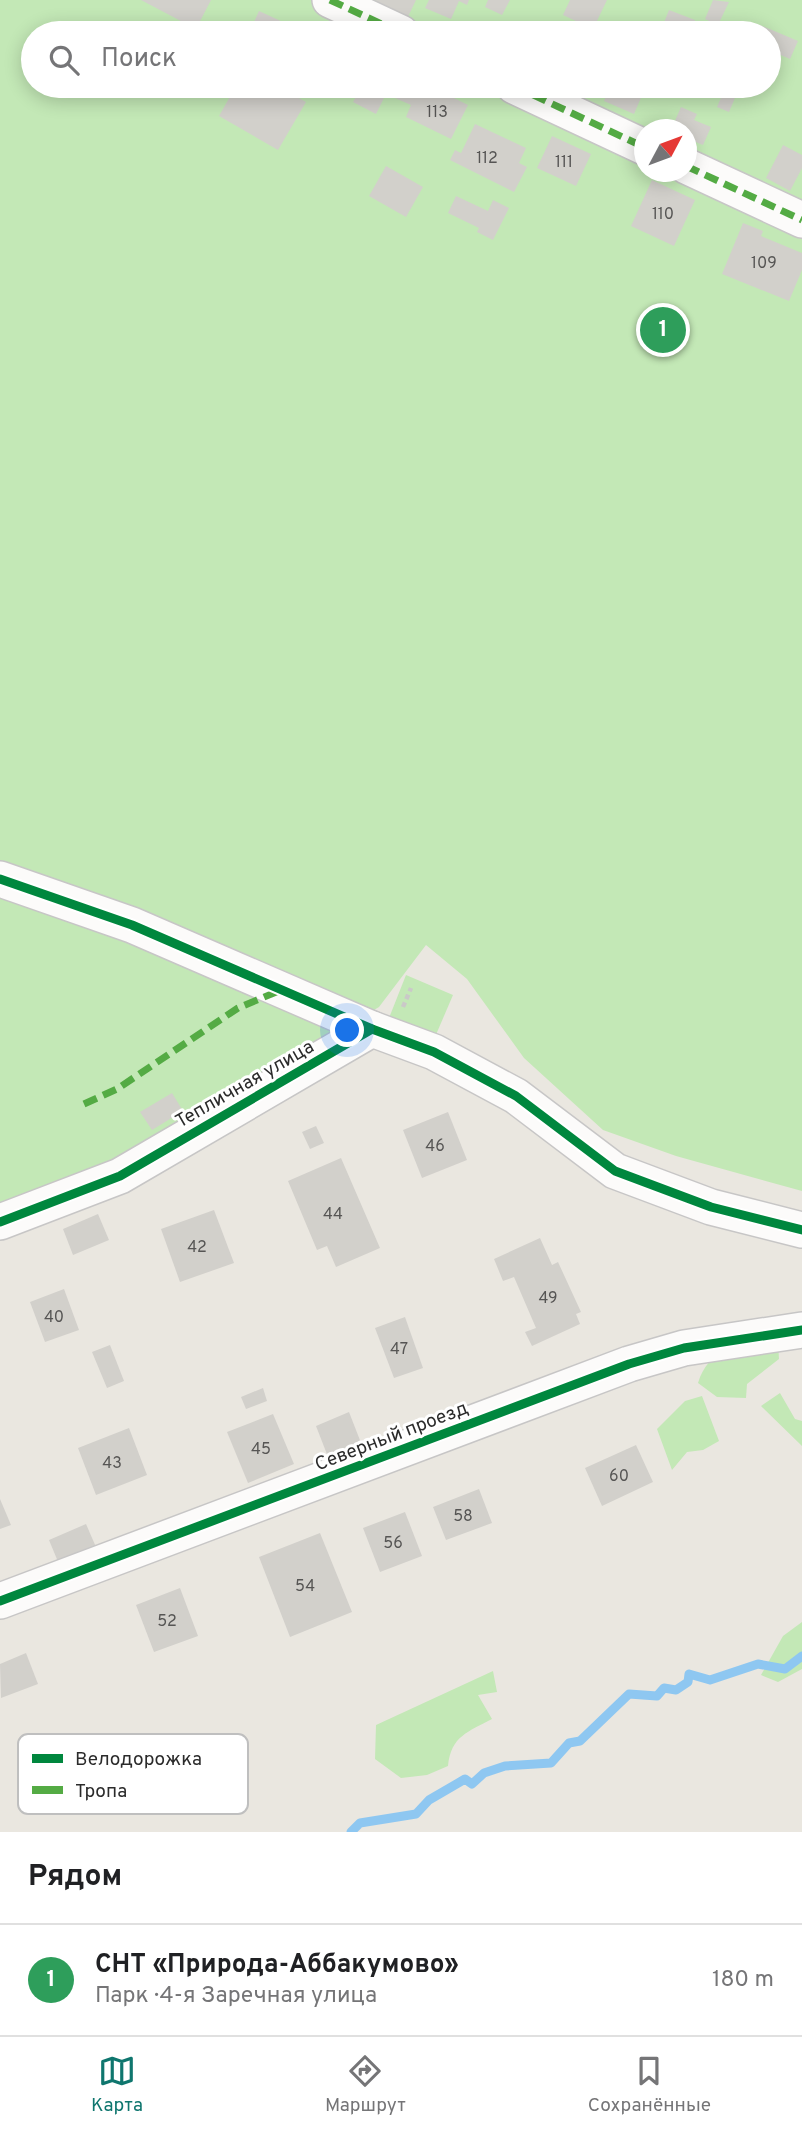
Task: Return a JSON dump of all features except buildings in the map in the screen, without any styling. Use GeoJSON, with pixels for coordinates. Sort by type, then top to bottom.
{"type":"FeatureCollection","features":[{"type":"Feature","properties":{"kind":"street"},"geometry":{"type":"LineString","coordinates":[[330,0],[375,21]]}},
{"type":"Feature","properties":{"kind":"street"},"geometry":{"type":"LineString","coordinates":[[540,98],[634,142]]}},
{"type":"Feature","properties":{"kind":"street"},"geometry":{"type":"LineString","coordinates":[[697,171],[802,220]]}},
{"type":"Feature","properties":{"kind":"street"},"geometry":{"type":"LineString","coordinates":[[0,879],[132,925],[372,1029],[434,1052],[516,1096],[615,1171],[711,1207],[802,1230]]}},
{"type":"Feature","properties":{"kind":"street","name":"Тепличная улица"},"geometry":{"type":"LineString","coordinates":[[0,1222],[120,1176],[372,1029]]}},
{"type":"Feature","properties":{"kind":"street","name":"Северный проезд"},"geometry":{"type":"LineString","coordinates":[[0,1601],[629,1364],[684,1348],[767,1338],[802,1330]]}},
{"type":"Feature","properties":{"kind":"green space"},"geometry":{"type":"Polygon","coordinates":[[[0,0],[802,0],[802,1191],[676,1156],[603,1130],[524,1058],[467,979],[426,945],[379,1007],[108,1168],[0,1203],[0,0]]]}},
{"type":"Feature","properties":{"kind":"green space"},"geometry":{"type":"Polygon","coordinates":[[[406,975],[453,995],[435,1037],[389,1018],[406,975]]]}},
{"type":"Feature","properties":{"kind":"green space"},"geometry":{"type":"Polygon","coordinates":[[[778,1343],[779,1359],[747,1384],[746,1398],[717,1397],[698,1383],[704,1370],[719,1354],[778,1343]]]}},
{"type":"Feature","properties":{"kind":"green space"},"geometry":{"type":"Polygon","coordinates":[[[780,1393],[795,1419],[802,1421],[802,1446],[761,1406],[780,1393]]]}},
{"type":"Feature","properties":{"kind":"green space"},"geometry":{"type":"Polygon","coordinates":[[[702,1396],[719,1441],[703,1450],[687,1452],[672,1470],[657,1429],[685,1401],[702,1396]]]}},
{"type":"Feature","properties":{"kind":"green space"},"geometry":{"type":"Polygon","coordinates":[[[802,1622],[802,1669],[778,1682],[761,1675],[783,1636],[802,1622]]]}},
{"type":"Feature","properties":{"kind":"green space"},"geometry":{"type":"Polygon","coordinates":[[[493,1671],[497,1692],[478,1695],[492,1719],[457,1741],[448,1766],[427,1775],[401,1778],[375,1759],[376,1725],[493,1671]]]}},
{"type":"Feature","properties":{"kind":"waterway"},"geometry":{"type":"LineString","coordinates":[[351,1832],[360,1823],[416,1814],[429,1800],[465,1779],[472,1784],[484,1773],[505,1766],[551,1763],[569,1743],[580,1741],[629,1694],[657,1696],[664,1688],[676,1690],[688,1682],[689,1674],[710,1680],[758,1664],[785,1669],[802,1656]]}},
{"type":"Feature","properties":{"kind":"marked path"},"geometry":{"type":"LineString","coordinates":[[330,0],[375,21]]}},
{"type":"Feature","properties":{"kind":"marked path"},"geometry":{"type":"LineString","coordinates":[[540,98],[634,142]]}},
{"type":"Feature","properties":{"kind":"marked path"},"geometry":{"type":"LineString","coordinates":[[697,171],[802,220]]}},
{"type":"Feature","properties":{"kind":"marked path"},"geometry":{"type":"LineString","coordinates":[[84,1104],[117,1089],[238,1008],[281,990]]}},
{"type":"Feature","properties":{"kind":"cycle path"},"geometry":{"type":"LineString","coordinates":[[0,879],[132,925],[372,1029],[434,1052],[516,1096],[615,1171],[711,1207],[802,1230]]}},
{"type":"Feature","properties":{"kind":"cycle path"},"geometry":{"type":"LineString","coordinates":[[0,1222],[120,1176],[372,1029]]}},
{"type":"Feature","properties":{"kind":"cycle path"},"geometry":{"type":"LineString","coordinates":[[0,1601],[629,1364],[684,1348],[802,1330]]}},
{"type":"Feature","properties":{"kind":"place","name":"СНТ «Природа-Аббакумово»"},"geometry":{"type":"Point","coordinates":[663,330]}}]}
